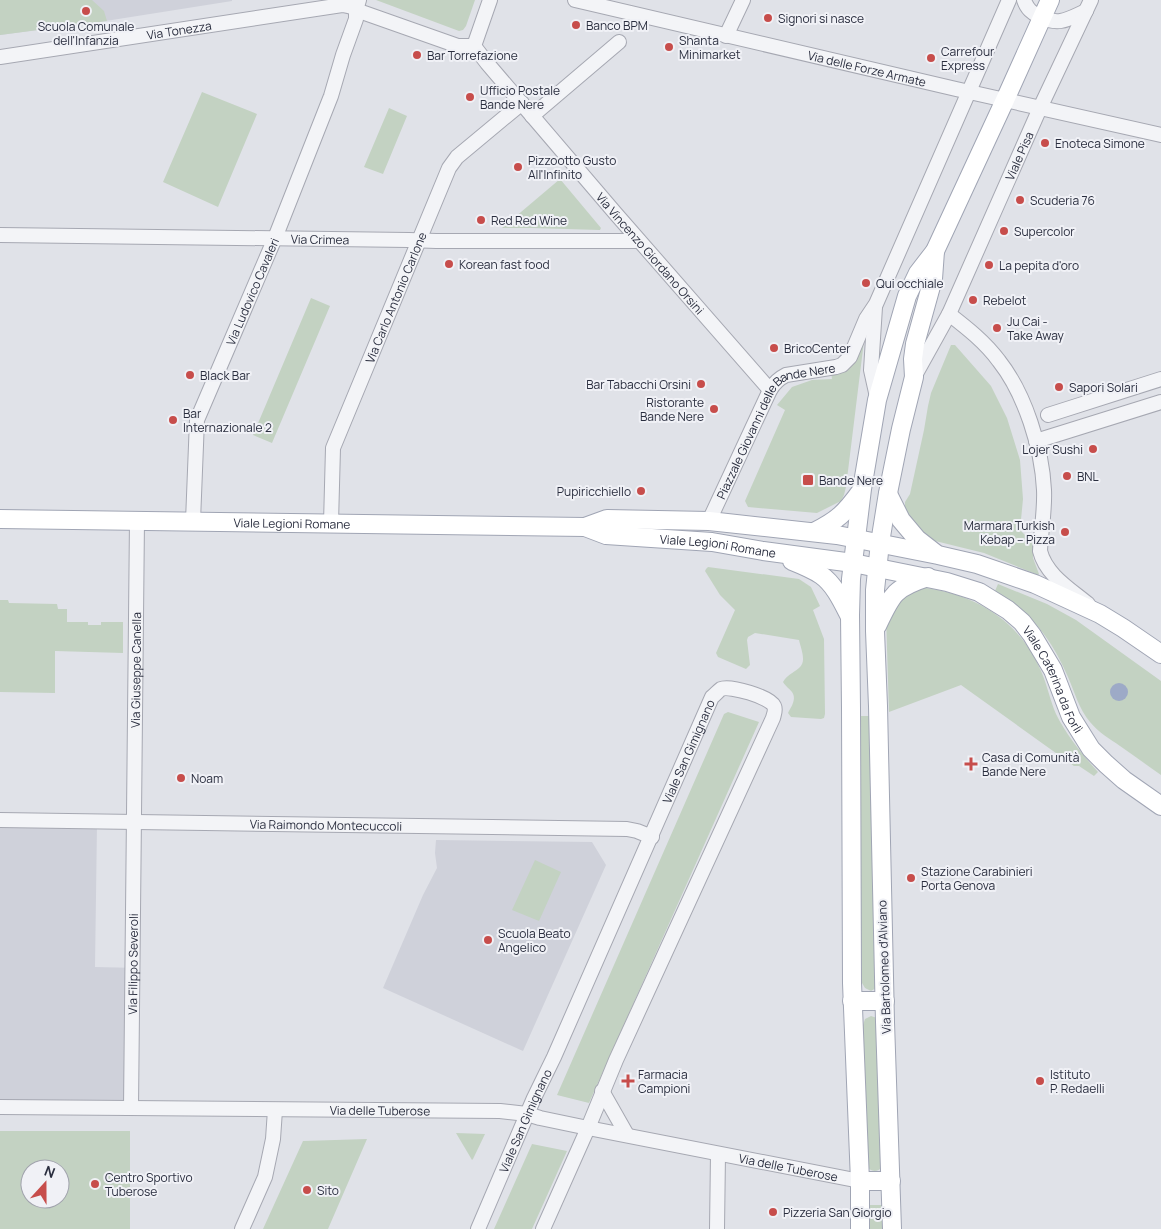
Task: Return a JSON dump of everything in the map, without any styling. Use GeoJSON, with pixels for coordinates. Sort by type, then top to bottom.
{"type":"FeatureCollection","features":[{"type":"Feature","properties":{"kind":"main road"},"geometry":{"type":"LineString","coordinates":[[860,1229],[860,1181],[852,1001],[852,708],[850,615],[851,579],[862,489],[877,400],[906,296],[918,273],[935,251],[1050,0]]}},
{"type":"Feature","properties":{"kind":"main road"},"geometry":{"type":"LineString","coordinates":[[852,708],[862,711],[878,706],[875,590],[880,543],[901,429],[914,377],[913,359],[915,344],[933,279],[935,251]]}},
{"type":"Feature","properties":{"kind":"main road"},"geometry":{"type":"LineString","coordinates":[[814,532],[838,518],[847,510],[862,489]]}},
{"type":"Feature","properties":{"kind":"main road"},"geometry":{"type":"LineString","coordinates":[[888,493],[901,520],[917,539],[938,555],[977,564],[1035,584],[1100,614],[1161,654]]}},
{"type":"Feature","properties":{"kind":"main road","name":"Viale Legioni Romane"},"geometry":{"type":"LineString","coordinates":[[0,519],[585,527],[606,535],[712,542],[853,563]]}},
{"type":"Feature","properties":{"kind":"main road","name":"Viale Legioni Romane"},"geometry":{"type":"LineString","coordinates":[[585,527],[607,519],[709,522]]}},
{"type":"Feature","properties":{"kind":"main road","name":"Piazzale Giovanni delle Bande Nere"},"geometry":{"type":"LineString","coordinates":[[709,522],[856,538],[938,555]]}},
{"type":"Feature","properties":{"kind":"main road"},"geometry":{"type":"LineString","coordinates":[[763,551],[808,567],[822,575],[829,582],[850,615]]}},
{"type":"Feature","properties":{"kind":"main road"},"geometry":{"type":"LineString","coordinates":[[853,563],[928,577]]}},
{"type":"Feature","properties":{"kind":"main road"},"geometry":{"type":"LineString","coordinates":[[875,630],[894,594],[909,583],[928,577]]}},
{"type":"Feature","properties":{"kind":"main road","name":"Viale Caterina da Forlì"},"geometry":{"type":"LineString","coordinates":[[928,577],[979,592],[1008,610],[1022,622],[1041,648],[1053,670],[1070,717],[1091,748],[1124,780],[1161,806]]}},
{"type":"Feature","properties":{"kind":"main road"},"geometry":{"type":"LineString","coordinates":[[850,678],[863,671],[877,678]]}},
{"type":"Feature","properties":{"kind":"main road","name":"Via Bartolomeo d'Alviano"},"geometry":{"type":"LineString","coordinates":[[878,706],[892,1229]]}},
{"type":"Feature","properties":{"kind":"main road"},"geometry":{"type":"LineString","coordinates":[[852,1001],[885,1001]]}},
{"type":"Feature","properties":{"kind":"main road"},"geometry":{"type":"LineString","coordinates":[[860,1181],[891,1181]]}},
{"type":"Feature","properties":{"kind":"street"},"geometry":{"type":"LineString","coordinates":[[474,46],[490,0]]}},
{"type":"Feature","properties":{"kind":"street","name":"Via delle Forze Armate"},"geometry":{"type":"LineString","coordinates":[[574,0],[599,3],[726,36],[1161,135]]}},
{"type":"Feature","properties":{"kind":"street"},"geometry":{"type":"LineString","coordinates":[[726,36],[743,0]]}},
{"type":"Feature","properties":{"kind":"street"},"geometry":{"type":"LineString","coordinates":[[877,400],[872,370],[876,304],[1009,0]]}},
{"type":"Feature","properties":{"kind":"street"},"geometry":{"type":"LineString","coordinates":[[1024,0],[1031,12],[1054,22],[1066,20],[1087,4]]}},
{"type":"Feature","properties":{"kind":"street","name":"Viale Pisa"},"geometry":{"type":"LineString","coordinates":[[949,314],[1087,4]]}},
{"type":"Feature","properties":{"kind":"street","name":"Via Tonezza"},"geometry":{"type":"LineString","coordinates":[[0,56],[342,5],[353,7],[357,5],[458,46],[474,46]]}},
{"type":"Feature","properties":{"kind":"street","name":"Via Ludovico Cavaleri"},"geometry":{"type":"LineString","coordinates":[[193,521],[197,420],[275,238],[334,89],[343,55],[356,19],[357,5]]}},
{"type":"Feature","properties":{"kind":"street"},"geometry":{"type":"LineString","coordinates":[[532,116],[619,42]]}},
{"type":"Feature","properties":{"kind":"street","name":"Via Vincenzo Giordano Orsini"},"geometry":{"type":"LineString","coordinates":[[474,46],[639,241],[770,390]]}},
{"type":"Feature","properties":{"kind":"street","name":"Via Carlo Antonio Carlone"},"geometry":{"type":"LineString","coordinates":[[330,523],[333,448],[453,162],[522,103]]}},
{"type":"Feature","properties":{"kind":"street","name":"Via Crimea"},"geometry":{"type":"LineString","coordinates":[[0,235],[436,241],[639,241]]}},
{"type":"Feature","properties":{"kind":"street","name":"Piazzale Giovanni delle Bande Nere"},"geometry":{"type":"LineString","coordinates":[[709,522],[770,390],[779,378],[786,375],[842,365],[850,357],[866,319],[876,304]]}},
{"type":"Feature","properties":{"kind":"street"},"geometry":{"type":"LineString","coordinates":[[914,377],[949,314],[970,330],[1000,362],[1012,380],[1027,410],[1040,456],[1044,492],[1040,551],[1042,560],[1051,574],[1100,614]]}},
{"type":"Feature","properties":{"kind":"street"},"geometry":{"type":"LineString","coordinates":[[1048,415],[1161,379]]}},
{"type":"Feature","properties":{"kind":"street"},"geometry":{"type":"LineString","coordinates":[[1036,442],[1161,402]]}},
{"type":"Feature","properties":{"kind":"street","name":"Via Giuseppe Canella"},"geometry":{"type":"LineString","coordinates":[[133,822],[137,520]]}},
{"type":"Feature","properties":{"kind":"street","name":"Viale San Gimignano"},"geometry":{"type":"LineString","coordinates":[[478,1229],[534,1098],[652,837],[712,698],[722,688],[728,688],[744,691],[770,700],[774,705],[775,712],[602,1091],[588,1128],[543,1229]]}},
{"type":"Feature","properties":{"kind":"street","name":"Via Raimondo Montecuccoli"},"geometry":{"type":"LineString","coordinates":[[0,820],[628,829],[652,837]]}},
{"type":"Feature","properties":{"kind":"street","name":"Via Filippo Severoli"},"geometry":{"type":"LineString","coordinates":[[131,1108],[133,822]]}},
{"type":"Feature","properties":{"kind":"street"},"geometry":{"type":"LineString","coordinates":[[602,1091],[627,1136]]}},
{"type":"Feature","properties":{"kind":"street","name":"Via delle Tuberose"},"geometry":{"type":"LineString","coordinates":[[0,1107],[493,1110],[527,1114],[627,1136],[860,1181]]}},
{"type":"Feature","properties":{"kind":"street"},"geometry":{"type":"LineString","coordinates":[[242,1229],[265,1177],[273,1140],[275,1110]]}},
{"type":"Feature","properties":{"kind":"street"},"geometry":{"type":"LineString","coordinates":[[717,1229],[718,1154]]}},
{"type":"Feature","properties":{"kind":"shaded area","name":"Scuola Comunale dell'Infanzia"},"geometry":{"type":"Polygon","coordinates":[[[0,0],[232,0],[232,1],[0,35],[0,0]]]}},
{"type":"Feature","properties":{"kind":"shaded area"},"geometry":{"type":"Polygon","coordinates":[[[0,824],[97,825],[95,967],[139,968],[137,1110],[0,1104],[0,824]]]}},
{"type":"Feature","properties":{"kind":"shaded area","name":"Scuola Beato Angelico"},"geometry":{"type":"Polygon","coordinates":[[[436,840],[592,842],[606,865],[523,1051],[383,988],[423,895],[437,868],[436,840]]]}},
{"type":"Feature","properties":{"kind":"green space","name":"Scuola Comunale dell'Infanzia"},"geometry":{"type":"Polygon","coordinates":[[[0,0],[92,0],[104,11],[107,21],[0,35],[0,0]]]}},
{"type":"Feature","properties":{"kind":"green space"},"geometry":{"type":"Polygon","coordinates":[[[376,0],[475,0],[466,26],[463,30],[459,31],[376,0]]]}},
{"type":"Feature","properties":{"kind":"green space"},"geometry":{"type":"Polygon","coordinates":[[[202,92],[257,114],[218,207],[163,182],[202,92]]]}},
{"type":"Feature","properties":{"kind":"green space"},"geometry":{"type":"Polygon","coordinates":[[[389,108],[407,116],[383,174],[364,167],[389,108]]]}},
{"type":"Feature","properties":{"kind":"green space"},"geometry":{"type":"Polygon","coordinates":[[[560,179],[601,228],[600,230],[502,228],[560,179]]]}},
{"type":"Feature","properties":{"kind":"green space"},"geometry":{"type":"Polygon","coordinates":[[[311,298],[330,306],[272,443],[253,435],[311,298]]]}},
{"type":"Feature","properties":{"kind":"green space"},"geometry":{"type":"Polygon","coordinates":[[[860,341],[864,341],[846,487],[841,501],[817,513],[748,507],[745,501],[785,410],[777,405],[792,387],[812,380],[832,379],[831,372],[860,341]]]}},
{"type":"Feature","properties":{"kind":"green space"},"geometry":{"type":"Polygon","coordinates":[[[951,345],[955,345],[991,386],[1007,418],[1020,460],[1023,499],[1020,530],[1025,535],[1033,537],[1033,558],[1038,575],[984,553],[919,537],[915,523],[905,507],[905,502],[910,494],[931,393],[951,345]]]}},
{"type":"Feature","properties":{"kind":"green space"},"geometry":{"type":"Polygon","coordinates":[[[708,567],[799,579],[811,587],[820,606],[813,610],[824,639],[824,718],[791,717],[788,713],[794,697],[783,682],[803,662],[799,640],[755,633],[748,637],[747,640],[750,665],[746,669],[718,657],[716,653],[735,610],[720,595],[705,571],[708,567]]]}},
{"type":"Feature","properties":{"kind":"green space"},"geometry":{"type":"Polygon","coordinates":[[[998,584],[1047,604],[1076,620],[1161,681],[1161,775],[1104,735],[1090,722],[1080,706],[1068,677],[1047,638],[1030,618],[995,591],[998,584]]]}},
{"type":"Feature","properties":{"kind":"green space"},"geometry":{"type":"Polygon","coordinates":[[[919,587],[958,595],[976,603],[1007,623],[1020,637],[1032,653],[1041,671],[1060,722],[1098,772],[1094,776],[1079,766],[1074,766],[961,685],[889,712],[886,617],[889,604],[919,587]]]}},
{"type":"Feature","properties":{"kind":"green space"},"geometry":{"type":"Polygon","coordinates":[[[0,600],[8,600],[9,603],[57,604],[58,609],[67,609],[67,622],[88,622],[88,625],[101,625],[101,622],[123,622],[123,653],[55,651],[55,693],[0,692],[0,600]]]}},
{"type":"Feature","properties":{"kind":"green space"},"geometry":{"type":"Polygon","coordinates":[[[728,712],[759,722],[589,1103],[557,1095],[724,714],[728,712]]]}},
{"type":"Feature","properties":{"kind":"green space"},"geometry":{"type":"Polygon","coordinates":[[[858,716],[870,716],[876,988],[871,991],[865,988],[862,983],[858,716]]]}},
{"type":"Feature","properties":{"kind":"green space"},"geometry":{"type":"Polygon","coordinates":[[[535,860],[561,872],[539,921],[512,910],[535,860]]]}},
{"type":"Feature","properties":{"kind":"green space"},"geometry":{"type":"Polygon","coordinates":[[[871,1016],[877,1018],[882,1167],[876,1171],[869,1169],[866,1165],[863,1025],[865,1019],[871,1016]]]}},
{"type":"Feature","properties":{"kind":"green space","name":"Centro Sportivo Tuberose"},"geometry":{"type":"Polygon","coordinates":[[[0,1131],[130,1131],[130,1229],[0,1229],[0,1131]]]}},
{"type":"Feature","properties":{"kind":"green space"},"geometry":{"type":"Polygon","coordinates":[[[456,1133],[485,1134],[472,1160],[456,1133]]]}},
{"type":"Feature","properties":{"kind":"green space"},"geometry":{"type":"Polygon","coordinates":[[[367,1139],[328,1229],[263,1229],[303,1141],[367,1139]]]}},
{"type":"Feature","properties":{"kind":"green space"},"geometry":{"type":"Polygon","coordinates":[[[532,1144],[567,1151],[532,1229],[494,1229],[532,1144]]]}},
{"type":"Feature","properties":{"kind":"green space"},"geometry":{"type":"Polygon","coordinates":[[[867,1205],[884,1205],[884,1229],[867,1229],[867,1205]]]}},
{"type":"Feature","properties":{"kind":"water"},"geometry":{"type":"Polygon","coordinates":[[[1115,683],[1123,683],[1128,688],[1126,699],[1115,701],[1110,696],[1110,688],[1115,683]]]}},
{"type":"Feature","properties":{"kind":"place","name":"Scuola Comunale dell'Infanzia"},"geometry":{"type":"Point","coordinates":[86,11]}},
{"type":"Feature","properties":{"kind":"place","name":"Signori si nasce"},"geometry":{"type":"Point","coordinates":[768,18]}},
{"type":"Feature","properties":{"kind":"place","name":"Banco BPM"},"geometry":{"type":"Point","coordinates":[576,25]}},
{"type":"Feature","properties":{"kind":"place","name":"Shanta Minimarket"},"geometry":{"type":"Point","coordinates":[669,47]}},
{"type":"Feature","properties":{"kind":"place","name":"Bar Torrefazione"},"geometry":{"type":"Point","coordinates":[417,55]}},
{"type":"Feature","properties":{"kind":"place","name":"Carrefour Express"},"geometry":{"type":"Point","coordinates":[931,58]}},
{"type":"Feature","properties":{"kind":"place","name":"Ufficio Postale Bande Nere"},"geometry":{"type":"Point","coordinates":[470,97]}},
{"type":"Feature","properties":{"kind":"place","name":"Enoteca Simone"},"geometry":{"type":"Point","coordinates":[1045,143]}},
{"type":"Feature","properties":{"kind":"place","name":"Pizzootto Gusto All'Infinito"},"geometry":{"type":"Point","coordinates":[518,167]}},
{"type":"Feature","properties":{"kind":"place","name":"Scuderia 76"},"geometry":{"type":"Point","coordinates":[1020,200]}},
{"type":"Feature","properties":{"kind":"place","name":"Red Red Wine"},"geometry":{"type":"Point","coordinates":[481,220]}},
{"type":"Feature","properties":{"kind":"place","name":"Supercolor"},"geometry":{"type":"Point","coordinates":[1004,231]}},
{"type":"Feature","properties":{"kind":"place","name":"Korean fast food"},"geometry":{"type":"Point","coordinates":[449,264]}},
{"type":"Feature","properties":{"kind":"place","name":"La pepita d'oro"},"geometry":{"type":"Point","coordinates":[989,265]}},
{"type":"Feature","properties":{"kind":"place","name":"Qui occhiale"},"geometry":{"type":"Point","coordinates":[866,283]}},
{"type":"Feature","properties":{"kind":"place","name":"Rebelot"},"geometry":{"type":"Point","coordinates":[973,300]}},
{"type":"Feature","properties":{"kind":"place","name":"Ju Cai - Take Away"},"geometry":{"type":"Point","coordinates":[997,328]}},
{"type":"Feature","properties":{"kind":"place","name":"BricoCenter"},"geometry":{"type":"Point","coordinates":[774,348]}},
{"type":"Feature","properties":{"kind":"place","name":"Black Bar"},"geometry":{"type":"Point","coordinates":[190,375]}},
{"type":"Feature","properties":{"kind":"place","name":"Bar Tabacchi Orsini"},"geometry":{"type":"Point","coordinates":[701,384]}},
{"type":"Feature","properties":{"kind":"place","name":"Sapori Solari"},"geometry":{"type":"Point","coordinates":[1059,387]}},
{"type":"Feature","properties":{"kind":"place","name":"Ristorante Bande Nere"},"geometry":{"type":"Point","coordinates":[714,409]}},
{"type":"Feature","properties":{"kind":"place","name":"Bar Internazionale 2"},"geometry":{"type":"Point","coordinates":[173,420]}},
{"type":"Feature","properties":{"kind":"place","name":"Lojer Sushi"},"geometry":{"type":"Point","coordinates":[1093,449]}},
{"type":"Feature","properties":{"kind":"place","name":"BNL"},"geometry":{"type":"Point","coordinates":[1067,476]}},
{"type":"Feature","properties":{"kind":"place","name":"Bande Nere"},"geometry":{"type":"Point","coordinates":[808,480]}},
{"type":"Feature","properties":{"kind":"place","name":"Pupiricchiello"},"geometry":{"type":"Point","coordinates":[641,491]}},
{"type":"Feature","properties":{"kind":"place","name":"Marmara Turkish Kebap – Pizza"},"geometry":{"type":"Point","coordinates":[1065,532]}},
{"type":"Feature","properties":{"kind":"place","name":"Casa di Comunità Bande Nere"},"geometry":{"type":"Point","coordinates":[971,764]}},
{"type":"Feature","properties":{"kind":"place","name":"Noam"},"geometry":{"type":"Point","coordinates":[181,778]}},
{"type":"Feature","properties":{"kind":"place","name":"Stazione Carabinieri Porta Genova"},"geometry":{"type":"Point","coordinates":[911,878]}},
{"type":"Feature","properties":{"kind":"place","name":"Scuola Beato Angelico"},"geometry":{"type":"Point","coordinates":[488,940]}},
{"type":"Feature","properties":{"kind":"place","name":"Farmacia Campioni"},"geometry":{"type":"Point","coordinates":[628,1081]}},
{"type":"Feature","properties":{"kind":"place","name":"Istituto P. Redaelli"},"geometry":{"type":"Point","coordinates":[1040,1081]}},
{"type":"Feature","properties":{"kind":"place","name":"Centro Sportivo Tuberose"},"geometry":{"type":"Point","coordinates":[95,1184]}},
{"type":"Feature","properties":{"kind":"place","name":"Sito"},"geometry":{"type":"Point","coordinates":[307,1190]}},
{"type":"Feature","properties":{"kind":"place","name":"Pizzeria San Giorgio"},"geometry":{"type":"Point","coordinates":[773,1212]}}]}
